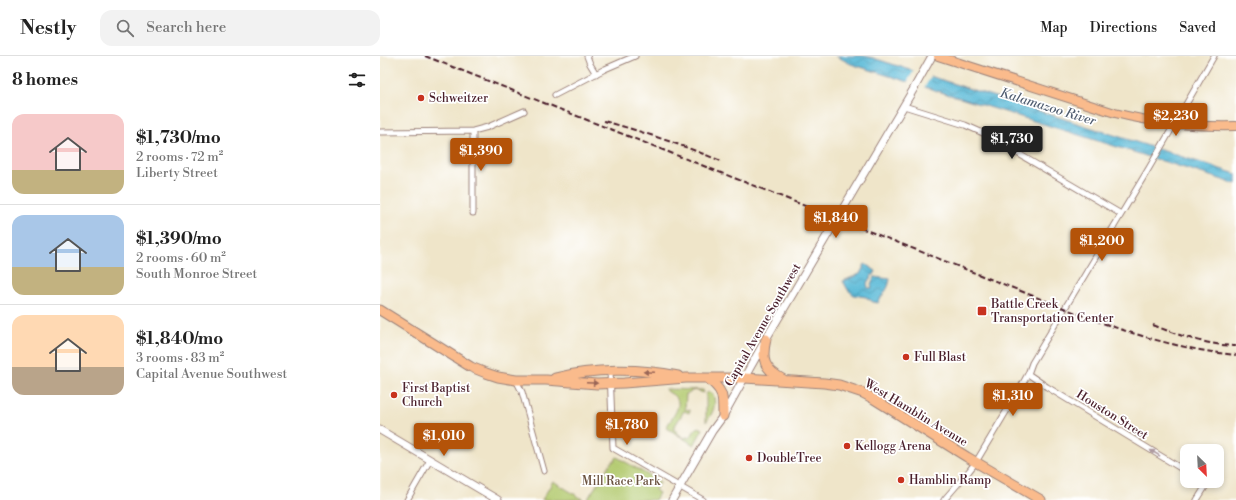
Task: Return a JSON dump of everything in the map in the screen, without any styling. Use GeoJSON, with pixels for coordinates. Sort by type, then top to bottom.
{"type":"FeatureCollection","features":[{"type":"Feature","properties":{"kind":"highway"},"geometry":{"type":"LineString","coordinates":[[380,310],[471,367],[486,374],[498,377],[516,380],[546,380],[611,384],[686,378]]}},
{"type":"Feature","properties":{"kind":"highway"},"geometry":{"type":"LineString","coordinates":[[766,339],[764,350],[765,364],[769,370],[786,381]]}},
{"type":"Feature","properties":{"kind":"highway"},"geometry":{"type":"LineString","coordinates":[[546,380],[565,375],[610,371],[661,373],[686,378]]}},
{"type":"Feature","properties":{"kind":"highway","name":"West Hamblin Avenue"},"geometry":{"type":"LineString","coordinates":[[686,378],[744,378],[824,383],[839,385],[863,393],[1041,500]]}},
{"type":"Feature","properties":{"kind":"highway"},"geometry":{"type":"LineString","coordinates":[[707,378],[717,386],[722,395],[723,416]]}},
{"type":"Feature","properties":{"kind":"main road"},"geometry":{"type":"LineString","coordinates":[[938,56],[1114,113],[1147,120],[1174,123],[1236,126]]}},
{"type":"Feature","properties":{"kind":"street"},"geometry":{"type":"LineString","coordinates":[[587,56],[596,74]]}},
{"type":"Feature","properties":{"kind":"street"},"geometry":{"type":"LineString","coordinates":[[555,95],[635,56]]}},
{"type":"Feature","properties":{"kind":"street","name":"Capital Avenue Southwest"},"geometry":{"type":"LineString","coordinates":[[672,500],[723,416],[766,339],[932,56]]}},
{"type":"Feature","properties":{"kind":"street"},"geometry":{"type":"LineString","coordinates":[[944,500],[976,462],[1028,374],[1032,363],[1149,168],[1214,56]]}},
{"type":"Feature","properties":{"kind":"street"},"geometry":{"type":"LineString","coordinates":[[904,106],[965,125],[1121,214]]}},
{"type":"Feature","properties":{"kind":"street"},"geometry":{"type":"LineString","coordinates":[[380,132],[473,131],[488,127],[524,111]]}},
{"type":"Feature","properties":{"kind":"street"},"geometry":{"type":"LineString","coordinates":[[473,131],[473,213]]}},
{"type":"Feature","properties":{"kind":"street"},"geometry":{"type":"LineString","coordinates":[[610,371],[612,448],[702,500]]}},
{"type":"Feature","properties":{"kind":"street","name":"Houston Street"},"geometry":{"type":"LineString","coordinates":[[1028,374],[1180,468]]}},
{"type":"Feature","properties":{"kind":"street"},"geometry":{"type":"LineString","coordinates":[[516,380],[522,392],[544,471]]}},
{"type":"Feature","properties":{"kind":"street"},"geometry":{"type":"LineString","coordinates":[[380,430],[498,500]]}},
{"type":"Feature","properties":{"kind":"street"},"geometry":{"type":"LineString","coordinates":[[407,500],[430,460]]}},
{"type":"Feature","properties":{"kind":"street"},"geometry":{"type":"LineString","coordinates":[[1197,500],[1204,488]]}},
{"type":"Feature","properties":{"kind":"green space"},"geometry":{"type":"Polygon","coordinates":[[[665,389],[703,390],[704,393],[698,390],[691,391],[690,393],[686,394],[685,409],[690,410],[690,412],[684,411],[673,429],[684,438],[690,438],[696,428],[699,427],[703,429],[694,445],[667,428],[676,412],[678,404],[674,396],[665,389]]]}},
{"type":"Feature","properties":{"kind":"green space"},"geometry":{"type":"Polygon","coordinates":[[[708,392],[713,394],[715,402],[711,415],[706,422],[706,394],[708,392]]]}},
{"type":"Feature","properties":{"kind":"green space","name":"Mill Race Park"},"geometry":{"type":"Polygon","coordinates":[[[617,457],[660,482],[655,490],[659,493],[655,500],[587,500],[612,461],[614,461],[617,457]]]}},
{"type":"Feature","properties":{"kind":"green space","name":"Mill Race Park"},"geometry":{"type":"Polygon","coordinates":[[[553,481],[584,500],[542,500],[553,481]]]}},
{"type":"Feature","properties":{"kind":"water"},"geometry":{"type":"Polygon","coordinates":[[[836,56],[863,56],[873,58],[1236,174],[1236,184],[851,64],[836,56]]]}},
{"type":"Feature","properties":{"kind":"water"},"geometry":{"type":"Polygon","coordinates":[[[865,264],[876,271],[867,283],[868,288],[872,288],[871,284],[874,277],[890,279],[888,287],[878,303],[873,302],[866,297],[854,295],[848,290],[843,281],[860,274],[865,264]]]}},
{"type":"Feature","properties":{"kind":"pier"},"geometry":{"type":"Polygon","coordinates":[[[914,70],[932,75],[924,88],[907,83],[914,70]]]}},
{"type":"Feature","properties":{"kind":"railway"},"geometry":{"type":"LineString","coordinates":[[425,56],[1089,318],[1125,331],[1180,346],[1236,355]]}},
{"type":"Feature","properties":{"kind":"railway"},"geometry":{"type":"LineString","coordinates":[[604,121],[663,139],[721,161]]}},
{"type":"Feature","properties":{"kind":"railway"},"geometry":{"type":"LineString","coordinates":[[1153,325],[1194,339],[1215,344],[1236,346]]}},
{"type":"Feature","properties":{"kind":"place","name":"Schweitzer"},"geometry":{"type":"Point","coordinates":[421,98]}},
{"type":"Feature","properties":{"kind":"place","name":"Battle Creek Transportation Center"},"geometry":{"type":"Point","coordinates":[982,311]}},
{"type":"Feature","properties":{"kind":"place","name":"Full Blast"},"geometry":{"type":"Point","coordinates":[906,357]}},
{"type":"Feature","properties":{"kind":"place","name":"First Baptist Church"},"geometry":{"type":"Point","coordinates":[394,395]}},
{"type":"Feature","properties":{"kind":"place","name":"Kellogg Arena"},"geometry":{"type":"Point","coordinates":[847,446]}},
{"type":"Feature","properties":{"kind":"place","name":"DoubleTree"},"geometry":{"type":"Point","coordinates":[749,458]}},
{"type":"Feature","properties":{"kind":"place","name":"Hamblin Ramp"},"geometry":{"type":"Point","coordinates":[901,480]}},
{"type":"Feature","properties":{"kind":"water label","name":"Kalamazoo River"},"geometry":{"type":"Point","coordinates":[1048,107]}}]}
